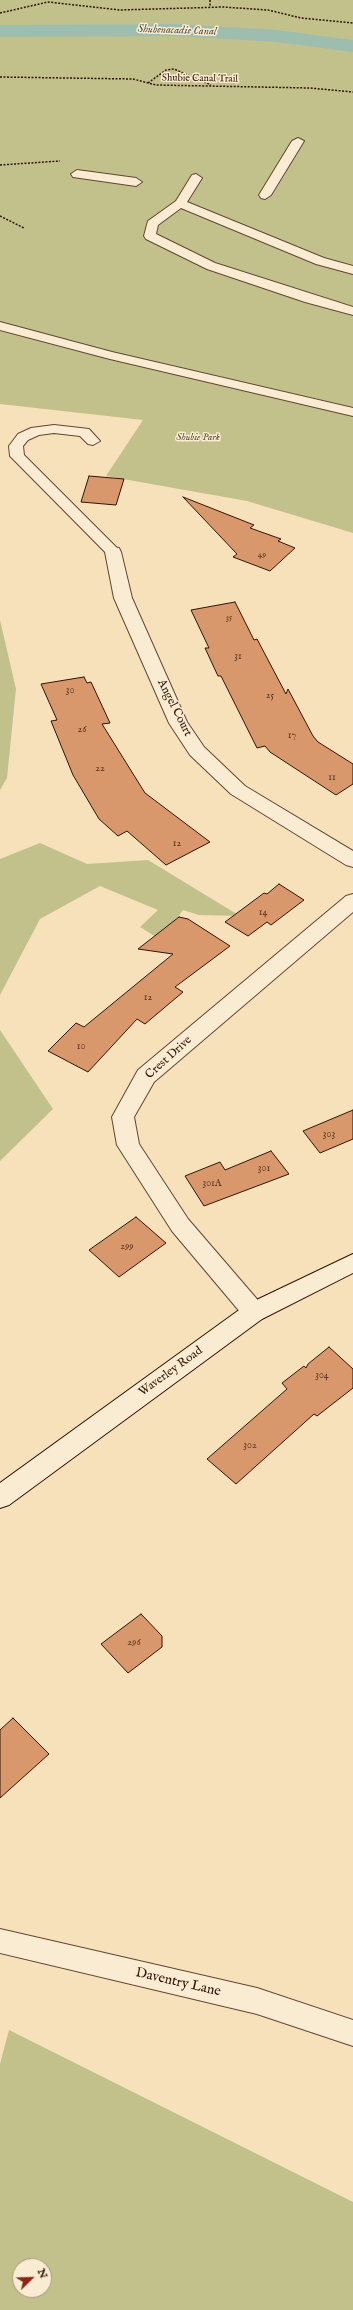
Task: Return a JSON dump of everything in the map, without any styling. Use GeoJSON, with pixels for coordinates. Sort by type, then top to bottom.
{"type":"FeatureCollection","features":[{"type":"Feature","properties":{"kind":"street","name":"Angel Court"},"geometry":{"type":"LineString","coordinates":[[113,552],[123,598],[178,723],[197,751],[223,778],[238,790],[353,860]]}},
{"type":"Feature","properties":{"kind":"street","name":"Crest Drive"},"geometry":{"type":"LineString","coordinates":[[254,1312],[180,1225],[128,1145],[123,1117],[146,1076],[353,901]]}},
{"type":"Feature","properties":{"kind":"street","name":"Waverley Road"},"geometry":{"type":"LineString","coordinates":[[0,1497],[254,1312],[353,1263]]}},
{"type":"Feature","properties":{"kind":"lane"},"geometry":{"type":"LineString","coordinates":[[265,195],[298,141]]}},
{"type":"Feature","properties":{"kind":"lane"},"geometry":{"type":"LineString","coordinates":[[77,174],[136,182]]}},
{"type":"Feature","properties":{"kind":"lane"},"geometry":{"type":"LineString","coordinates":[[196,178],[180,203],[152,224],[150,236],[211,266],[353,311]]}},
{"type":"Feature","properties":{"kind":"lane"},"geometry":{"type":"LineString","coordinates":[[180,203],[320,262],[353,270]]}},
{"type":"Feature","properties":{"kind":"lane"},"geometry":{"type":"LineString","coordinates":[[0,326],[110,355],[353,412]]}},
{"type":"Feature","properties":{"kind":"lane"},"geometry":{"type":"LineString","coordinates":[[93,441],[84,432],[54,429],[36,431],[23,437],[16,446],[17,456],[113,552]]}},
{"type":"Feature","properties":{"kind":"lane","name":"Daventry Lane"},"geometry":{"type":"LineString","coordinates":[[0,1941],[256,2001],[353,2033]]}},
{"type":"Feature","properties":{"kind":"path"},"geometry":{"type":"LineString","coordinates":[[210,0],[210,7]]}},
{"type":"Feature","properties":{"kind":"path"},"geometry":{"type":"LineString","coordinates":[[0,13],[48,2],[120,10],[210,7],[268,10],[301,18],[353,23]]}},
{"type":"Feature","properties":{"kind":"path"},"geometry":{"type":"LineString","coordinates":[[148,82],[166,70],[174,68],[212,85]]}},
{"type":"Feature","properties":{"kind":"path","name":"Shubie Canal Trail"},"geometry":{"type":"LineString","coordinates":[[0,77],[133,79],[156,85],[212,85],[263,89],[310,88],[353,92]]}},
{"type":"Feature","properties":{"kind":"path"},"geometry":{"type":"LineString","coordinates":[[0,165],[66,160]]}},
{"type":"Feature","properties":{"kind":"path"},"geometry":{"type":"LineString","coordinates":[[0,216],[24,228]]}},
{"type":"Feature","properties":{"kind":"green space","name":"Shubie Park"},"geometry":{"type":"Polygon","coordinates":[[[0,0],[353,0],[353,533],[247,501],[106,476],[143,420],[0,404],[0,0]]]}},
{"type":"Feature","properties":{"kind":"green space"},"geometry":{"type":"Polygon","coordinates":[[[0,620],[16,689],[7,778],[0,790],[0,620]]]}},
{"type":"Feature","properties":{"kind":"green space"},"geometry":{"type":"Polygon","coordinates":[[[40,843],[87,864],[148,860],[240,916],[199,915],[183,910],[161,940],[140,927],[158,910],[100,886],[40,919],[0,995],[0,859],[40,843]]]}},
{"type":"Feature","properties":{"kind":"green space"},"geometry":{"type":"Polygon","coordinates":[[[0,1030],[53,1109],[0,1161],[0,1030]]]}},
{"type":"Feature","properties":{"kind":"green space"},"geometry":{"type":"Polygon","coordinates":[[[9,2030],[353,2202],[353,2310],[0,2310],[0,2064],[9,2030]]]}},
{"type":"Feature","properties":{"kind":"building"},"geometry":{"type":"Polygon","coordinates":[[[89,476],[124,479],[116,505],[81,502],[89,476]]]}},
{"type":"Feature","properties":{"kind":"building"},"geometry":{"type":"Polygon","coordinates":[[[183,497],[254,525],[250,528],[281,539],[278,541],[295,548],[270,571],[233,557],[237,554],[183,497]]]}},
{"type":"Feature","properties":{"kind":"building"},"geometry":{"type":"Polygon","coordinates":[[[235,602],[254,640],[257,639],[286,694],[288,689],[313,736],[318,742],[353,764],[353,784],[336,795],[270,752],[265,746],[257,748],[221,676],[218,676],[205,648],[209,648],[191,610],[235,602]]]}},
{"type":"Feature","properties":{"kind":"building"},"geometry":{"type":"Polygon","coordinates":[[[84,677],[87,683],[91,682],[110,723],[102,724],[145,793],[210,842],[166,865],[127,831],[118,836],[99,819],[73,775],[51,721],[57,720],[41,684],[84,677]]]}},
{"type":"Feature","properties":{"kind":"building"},"geometry":{"type":"Polygon","coordinates":[[[279,884],[304,900],[271,925],[267,922],[248,936],[225,922],[264,893],[267,894],[279,884]]]}},
{"type":"Feature","properties":{"kind":"building"},"geometry":{"type":"Polygon","coordinates":[[[179,917],[188,919],[230,946],[175,987],[183,992],[145,1024],[137,1019],[88,1072],[48,1051],[76,1023],[84,1027],[173,954],[138,949],[179,917]]]}},
{"type":"Feature","properties":{"kind":"building"},"geometry":{"type":"Polygon","coordinates":[[[353,1110],[353,1139],[320,1153],[303,1131],[353,1110]]]}},
{"type":"Feature","properties":{"kind":"building"},"geometry":{"type":"Polygon","coordinates":[[[271,1151],[289,1174],[204,1206],[185,1176],[220,1162],[225,1170],[271,1151]]]}},
{"type":"Feature","properties":{"kind":"building"},"geometry":{"type":"Polygon","coordinates":[[[136,1217],[166,1243],[119,1277],[89,1250],[136,1217]]]}},
{"type":"Feature","properties":{"kind":"building"},"geometry":{"type":"Polygon","coordinates":[[[329,1347],[353,1369],[353,1388],[317,1416],[314,1414],[236,1484],[207,1459],[287,1389],[282,1383],[304,1366],[306,1368],[308,1364],[329,1347]]]}},
{"type":"Feature","properties":{"kind":"building"},"geometry":{"type":"Polygon","coordinates":[[[141,1614],[162,1636],[162,1647],[128,1673],[101,1644],[141,1614]]]}},
{"type":"Feature","properties":{"kind":"building"},"geometry":{"type":"Polygon","coordinates":[[[13,1718],[49,1754],[0,1798],[0,1730],[13,1718]]]}},
{"type":"Feature","properties":{"kind":"waterway","name":"Shubenacadie Canal"},"geometry":{"type":"LineString","coordinates":[[0,31],[178,30],[277,36],[353,46]]}}]}
